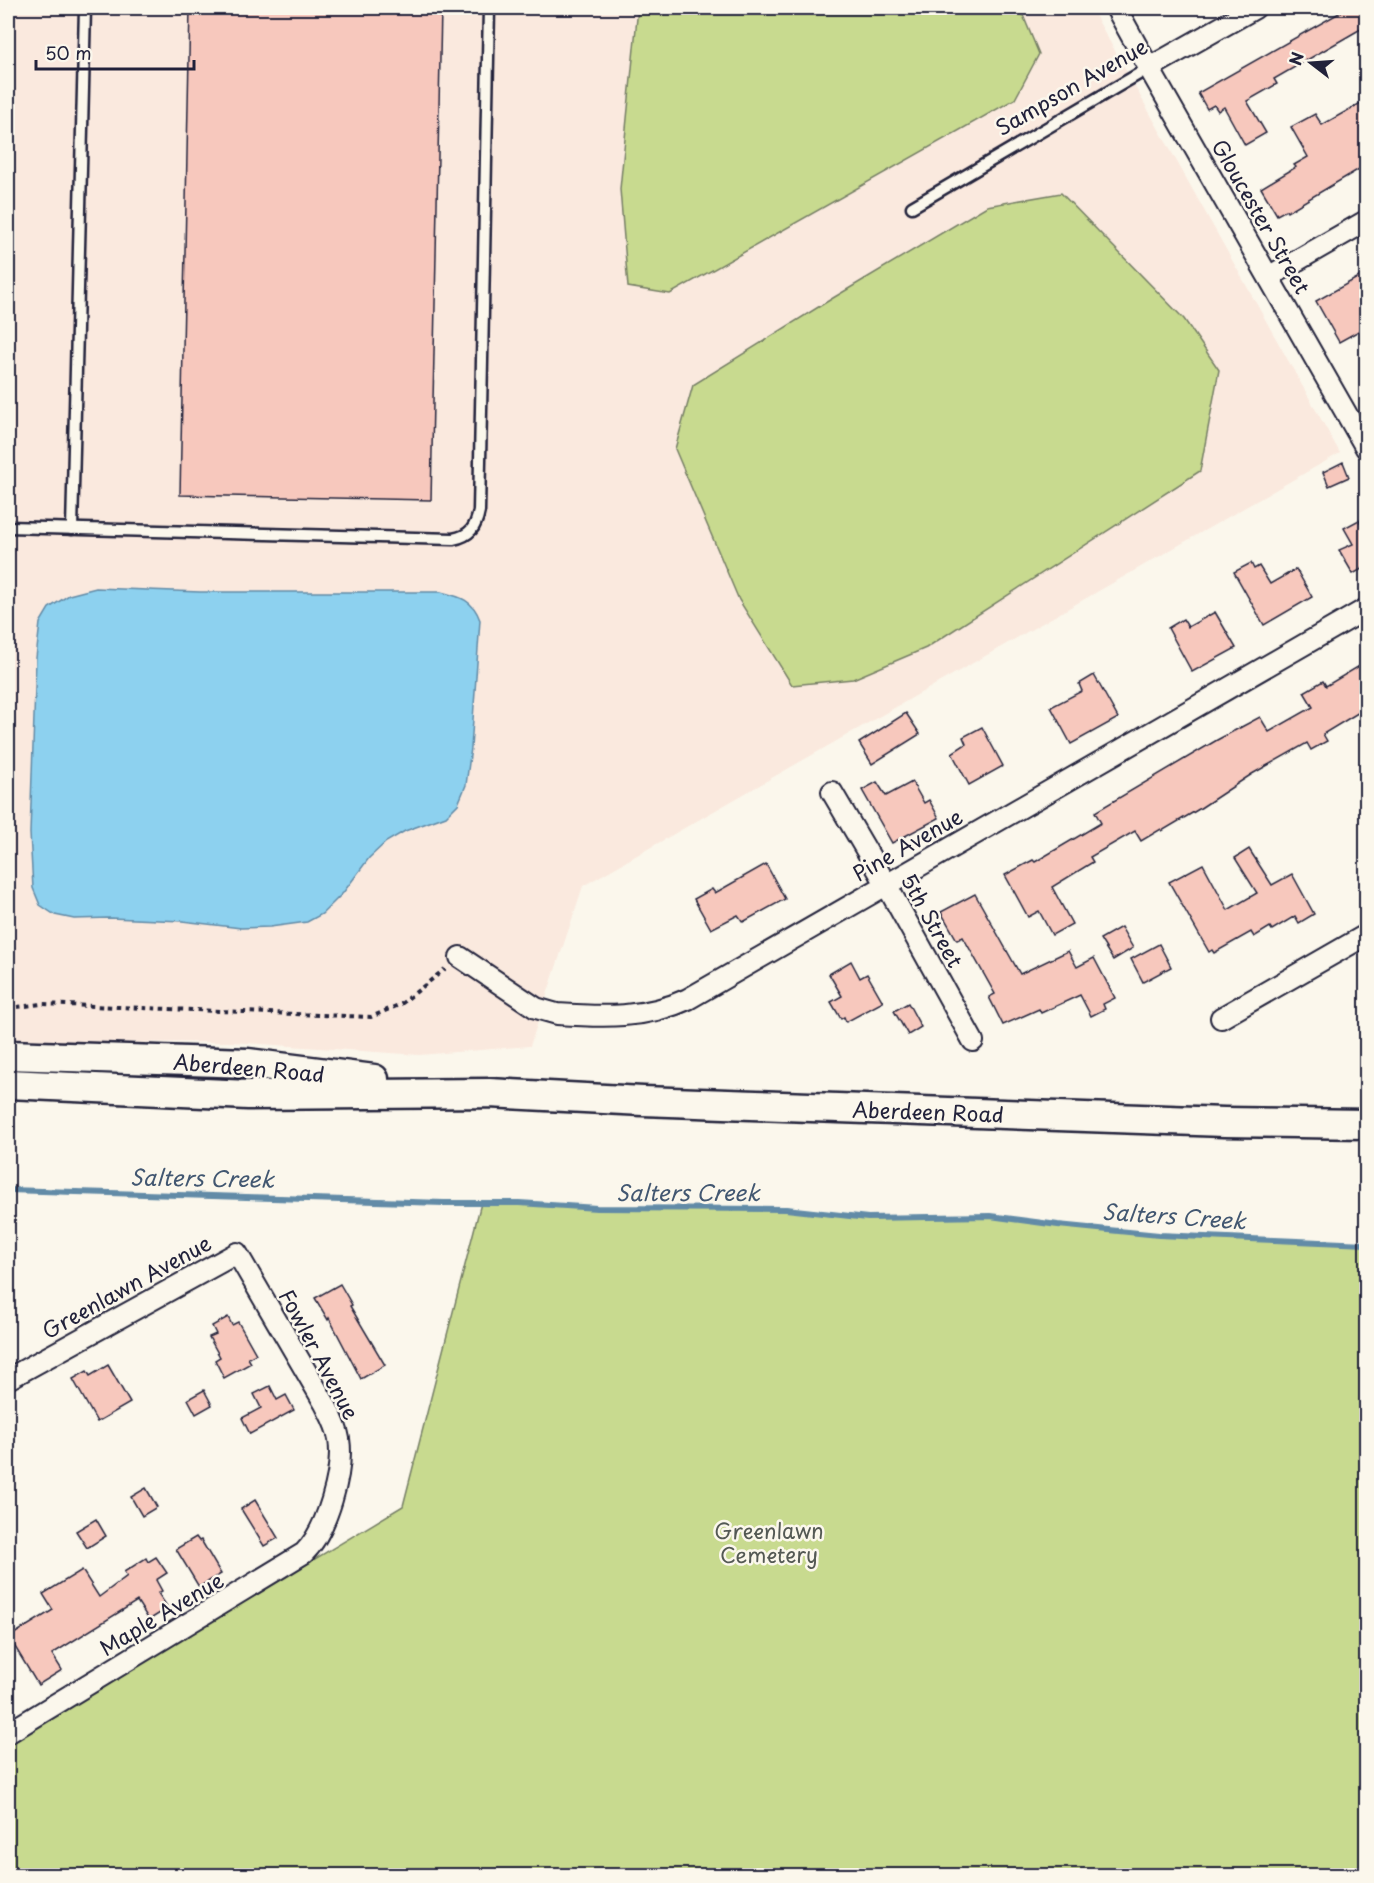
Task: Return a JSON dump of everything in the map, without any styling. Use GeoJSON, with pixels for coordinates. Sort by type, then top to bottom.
{"type":"FeatureCollection","features":[{"type":"Feature","properties":{"kind":"main road","name":"Aberdeen Road"},"geometry":{"type":"LineString","coordinates":[[8,1054],[248,1063],[489,1094]]}},
{"type":"Feature","properties":{"kind":"main road","name":"Aberdeen Road"},"geometry":{"type":"LineString","coordinates":[[8,1084],[248,1095],[489,1094],[1224,1122],[1366,1124]]}},
{"type":"Feature","properties":{"kind":"street","name":"Gloucester Street"},"geometry":{"type":"LineString","coordinates":[[1116,8],[1366,448]]}},
{"type":"Feature","properties":{"kind":"street","name":"Sampson Avenue"},"geometry":{"type":"LineString","coordinates":[[1149,68],[1255,8]]}},
{"type":"Feature","properties":{"kind":"street"},"geometry":{"type":"LineString","coordinates":[[1269,276],[1366,221]]}},
{"type":"Feature","properties":{"kind":"street","name":"Pine Avenue"},"geometry":{"type":"LineString","coordinates":[[460,957],[536,1008],[546,1012],[600,1017],[646,1014],[670,1008],[1366,609]]}},
{"type":"Feature","properties":{"kind":"street","name":"5th Street"},"geometry":{"type":"LineString","coordinates":[[832,792],[973,1041]]}},
{"type":"Feature","properties":{"kind":"street"},"geometry":{"type":"LineString","coordinates":[[1221,1018],[1366,935]]}},
{"type":"Feature","properties":{"kind":"street","name":"Greenlawn Avenue"},"geometry":{"type":"LineString","coordinates":[[8,1379],[237,1253]]}},
{"type":"Feature","properties":{"kind":"street","name":"Fowler Avenue"},"geometry":{"type":"LineString","coordinates":[[237,1253],[337,1428],[340,1442],[339,1459],[325,1518]]}},
{"type":"Feature","properties":{"kind":"street","name":"Maple Avenue"},"geometry":{"type":"LineString","coordinates":[[8,1733],[296,1558],[312,1545],[325,1518]]}},
{"type":"Feature","properties":{"kind":"lane"},"geometry":{"type":"LineString","coordinates":[[72,529],[85,8]]}},
{"type":"Feature","properties":{"kind":"lane"},"geometry":{"type":"LineString","coordinates":[[8,527],[453,538],[463,537],[471,532],[477,522],[479,511],[489,8]]}},
{"type":"Feature","properties":{"kind":"lane","name":"Sampson Avenue"},"geometry":{"type":"LineString","coordinates":[[912,207],[1149,68]]}},
{"type":"Feature","properties":{"kind":"path"},"geometry":{"type":"LineString","coordinates":[[8,1008],[42,1004],[371,1017],[400,1004],[460,957]]}},
{"type":"Feature","properties":{"kind":"shaded area"},"geometry":{"type":"Polygon","coordinates":[[[8,8],[1091,8],[1340,453],[583,886],[530,1046],[419,1055],[232,1042],[50,1043],[8,1040],[8,8]]]}},
{"type":"Feature","properties":{"kind":"green space"},"geometry":{"type":"Polygon","coordinates":[[[638,8],[1020,8],[1039,54],[1015,99],[670,294],[628,287],[620,189],[638,8]]]}},
{"type":"Feature","properties":{"kind":"green space"},"geometry":{"type":"Polygon","coordinates":[[[1061,193],[1184,319],[1219,370],[1200,471],[926,648],[853,679],[792,685],[739,600],[675,449],[693,385],[987,206],[1061,193]]]}},
{"type":"Feature","properties":{"kind":"green space","name":"Greenlawn Cemetery"},"geometry":{"type":"Polygon","coordinates":[[[481,1203],[598,1208],[786,1209],[868,1218],[990,1216],[1159,1235],[1366,1244],[1366,1875],[8,1875],[8,1744],[403,1506],[481,1203]]]}},
{"type":"Feature","properties":{"kind":"water"},"geometry":{"type":"Polygon","coordinates":[[[96,588],[200,592],[441,592],[465,600],[474,608],[480,620],[471,748],[466,785],[458,804],[446,816],[405,831],[386,842],[369,858],[343,893],[322,914],[307,922],[241,928],[182,921],[74,919],[55,915],[40,905],[33,888],[30,833],[36,658],[40,623],[49,608],[69,595],[96,588]]]}},
{"type":"Feature","properties":{"kind":"building"},"geometry":{"type":"Polygon","coordinates":[[[190,8],[441,8],[431,500],[180,495],[190,8]]]}},
{"type":"Feature","properties":{"kind":"building"},"geometry":{"type":"Polygon","coordinates":[[[1348,8],[1361,8],[1366,17],[1366,26],[1274,79],[1277,84],[1247,101],[1266,133],[1245,145],[1224,107],[1218,111],[1214,105],[1207,109],[1198,93],[1348,8]]]}},
{"type":"Feature","properties":{"kind":"building"},"geometry":{"type":"Polygon","coordinates":[[[1366,100],[1366,165],[1287,212],[1286,210],[1277,215],[1261,188],[1308,157],[1291,127],[1315,114],[1322,125],[1366,100]]]}},
{"type":"Feature","properties":{"kind":"building"},"geometry":{"type":"Polygon","coordinates":[[[1366,273],[1366,327],[1339,342],[1316,301],[1366,273]]]}},
{"type":"Feature","properties":{"kind":"building"},"geometry":{"type":"Polygon","coordinates":[[[1343,462],[1349,477],[1329,486],[1323,472],[1343,462]]]}},
{"type":"Feature","properties":{"kind":"building"},"geometry":{"type":"Polygon","coordinates":[[[1359,520],[1366,534],[1366,569],[1365,567],[1353,574],[1339,550],[1353,544],[1344,528],[1359,520]]]}},
{"type":"Feature","properties":{"kind":"building"},"geometry":{"type":"Polygon","coordinates":[[[1251,563],[1254,569],[1259,566],[1270,584],[1296,569],[1312,597],[1264,625],[1234,572],[1251,563]]]}},
{"type":"Feature","properties":{"kind":"building"},"geometry":{"type":"Polygon","coordinates":[[[1215,612],[1236,648],[1192,672],[1168,628],[1183,619],[1188,627],[1215,612]]]}},
{"type":"Feature","properties":{"kind":"building"},"geometry":{"type":"Polygon","coordinates":[[[1366,662],[1366,708],[1323,734],[1327,741],[1311,750],[1307,743],[1252,774],[1162,831],[1161,829],[1141,841],[1135,831],[1090,857],[1093,862],[1052,887],[1072,924],[1052,935],[1039,911],[1028,917],[1005,875],[1033,860],[1035,862],[1101,823],[1095,812],[1217,740],[1260,717],[1269,732],[1313,707],[1304,692],[1323,681],[1326,686],[1366,662]]]}},
{"type":"Feature","properties":{"kind":"building"},"geometry":{"type":"Polygon","coordinates":[[[1094,675],[1118,718],[1071,744],[1051,707],[1082,691],[1079,684],[1094,675]]]}},
{"type":"Feature","properties":{"kind":"building"},"geometry":{"type":"Polygon","coordinates":[[[906,713],[920,734],[872,764],[859,743],[906,713]]]}},
{"type":"Feature","properties":{"kind":"building"},"geometry":{"type":"Polygon","coordinates":[[[982,727],[1003,766],[969,785],[952,753],[966,744],[963,737],[982,727]]]}},
{"type":"Feature","properties":{"kind":"building"},"geometry":{"type":"Polygon","coordinates":[[[877,782],[886,796],[912,782],[924,803],[929,800],[939,818],[892,843],[862,790],[877,782]]]}},
{"type":"Feature","properties":{"kind":"building"},"geometry":{"type":"Polygon","coordinates":[[[1249,849],[1272,885],[1292,874],[1314,914],[1299,923],[1295,916],[1272,930],[1270,927],[1254,937],[1251,932],[1214,953],[1212,950],[1209,952],[1169,882],[1203,864],[1228,910],[1257,893],[1235,858],[1249,849]]]}},
{"type":"Feature","properties":{"kind":"building"},"geometry":{"type":"Polygon","coordinates":[[[766,864],[785,899],[743,922],[738,915],[711,929],[694,899],[712,889],[715,893],[766,864]]]}},
{"type":"Feature","properties":{"kind":"building"},"geometry":{"type":"Polygon","coordinates":[[[975,894],[1020,974],[1068,951],[1077,967],[1094,958],[1115,998],[1103,1004],[1105,1009],[1091,1016],[1080,995],[1041,1013],[1039,1009],[1003,1025],[989,997],[995,994],[963,937],[957,940],[941,912],[975,894]]]}},
{"type":"Feature","properties":{"kind":"building"},"geometry":{"type":"Polygon","coordinates":[[[1121,927],[1133,948],[1113,960],[1100,939],[1121,927]]]}},
{"type":"Feature","properties":{"kind":"building"},"geometry":{"type":"Polygon","coordinates":[[[1159,944],[1171,967],[1143,982],[1131,959],[1159,944]]]}},
{"type":"Feature","properties":{"kind":"building"},"geometry":{"type":"Polygon","coordinates":[[[851,961],[860,978],[867,974],[883,1002],[846,1022],[844,1017],[841,1019],[831,1002],[842,996],[829,974],[851,961]]]}},
{"type":"Feature","properties":{"kind":"building"},"geometry":{"type":"Polygon","coordinates":[[[908,1003],[921,1027],[908,1035],[894,1011],[908,1003]]]}},
{"type":"Feature","properties":{"kind":"building"},"geometry":{"type":"Polygon","coordinates":[[[340,1284],[352,1305],[350,1306],[385,1365],[361,1379],[329,1318],[328,1320],[315,1298],[340,1284]]]}},
{"type":"Feature","properties":{"kind":"building"},"geometry":{"type":"Polygon","coordinates":[[[228,1317],[232,1325],[238,1322],[256,1354],[248,1358],[251,1363],[224,1378],[215,1360],[220,1357],[209,1337],[216,1334],[212,1326],[228,1317]]]}},
{"type":"Feature","properties":{"kind":"building"},"geometry":{"type":"Polygon","coordinates":[[[108,1365],[130,1403],[97,1422],[73,1379],[87,1371],[90,1376],[108,1365]]]}},
{"type":"Feature","properties":{"kind":"building"},"geometry":{"type":"Polygon","coordinates":[[[270,1386],[277,1400],[286,1395],[294,1410],[250,1434],[242,1418],[261,1408],[254,1394],[270,1386]]]}},
{"type":"Feature","properties":{"kind":"building"},"geometry":{"type":"Polygon","coordinates":[[[204,1390],[212,1405],[196,1414],[188,1399],[204,1390]]]}},
{"type":"Feature","properties":{"kind":"building"},"geometry":{"type":"Polygon","coordinates":[[[146,1488],[157,1507],[142,1516],[131,1497],[146,1488]]]}},
{"type":"Feature","properties":{"kind":"building"},"geometry":{"type":"Polygon","coordinates":[[[255,1500],[278,1538],[264,1546],[241,1509],[255,1500]]]}},
{"type":"Feature","properties":{"kind":"building"},"geometry":{"type":"Polygon","coordinates":[[[96,1519],[106,1536],[87,1548],[76,1531],[96,1519]]]}},
{"type":"Feature","properties":{"kind":"building"},"geometry":{"type":"Polygon","coordinates":[[[196,1537],[199,1541],[201,1540],[221,1574],[199,1587],[176,1549],[196,1537]]]}},
{"type":"Feature","properties":{"kind":"building"},"geometry":{"type":"Polygon","coordinates":[[[156,1557],[167,1573],[156,1580],[162,1591],[158,1593],[168,1608],[149,1620],[137,1601],[52,1654],[62,1670],[38,1685],[9,1637],[53,1610],[43,1594],[82,1570],[99,1597],[127,1576],[124,1572],[146,1558],[148,1562],[156,1557]]]}},
{"type":"Feature","properties":{"kind":"waterway","name":"Salters Creek"},"geometry":{"type":"LineString","coordinates":[[8,1190],[444,1203],[519,1203],[597,1208],[786,1209],[868,1218],[990,1216],[1159,1235],[1366,1244]]}}]}
